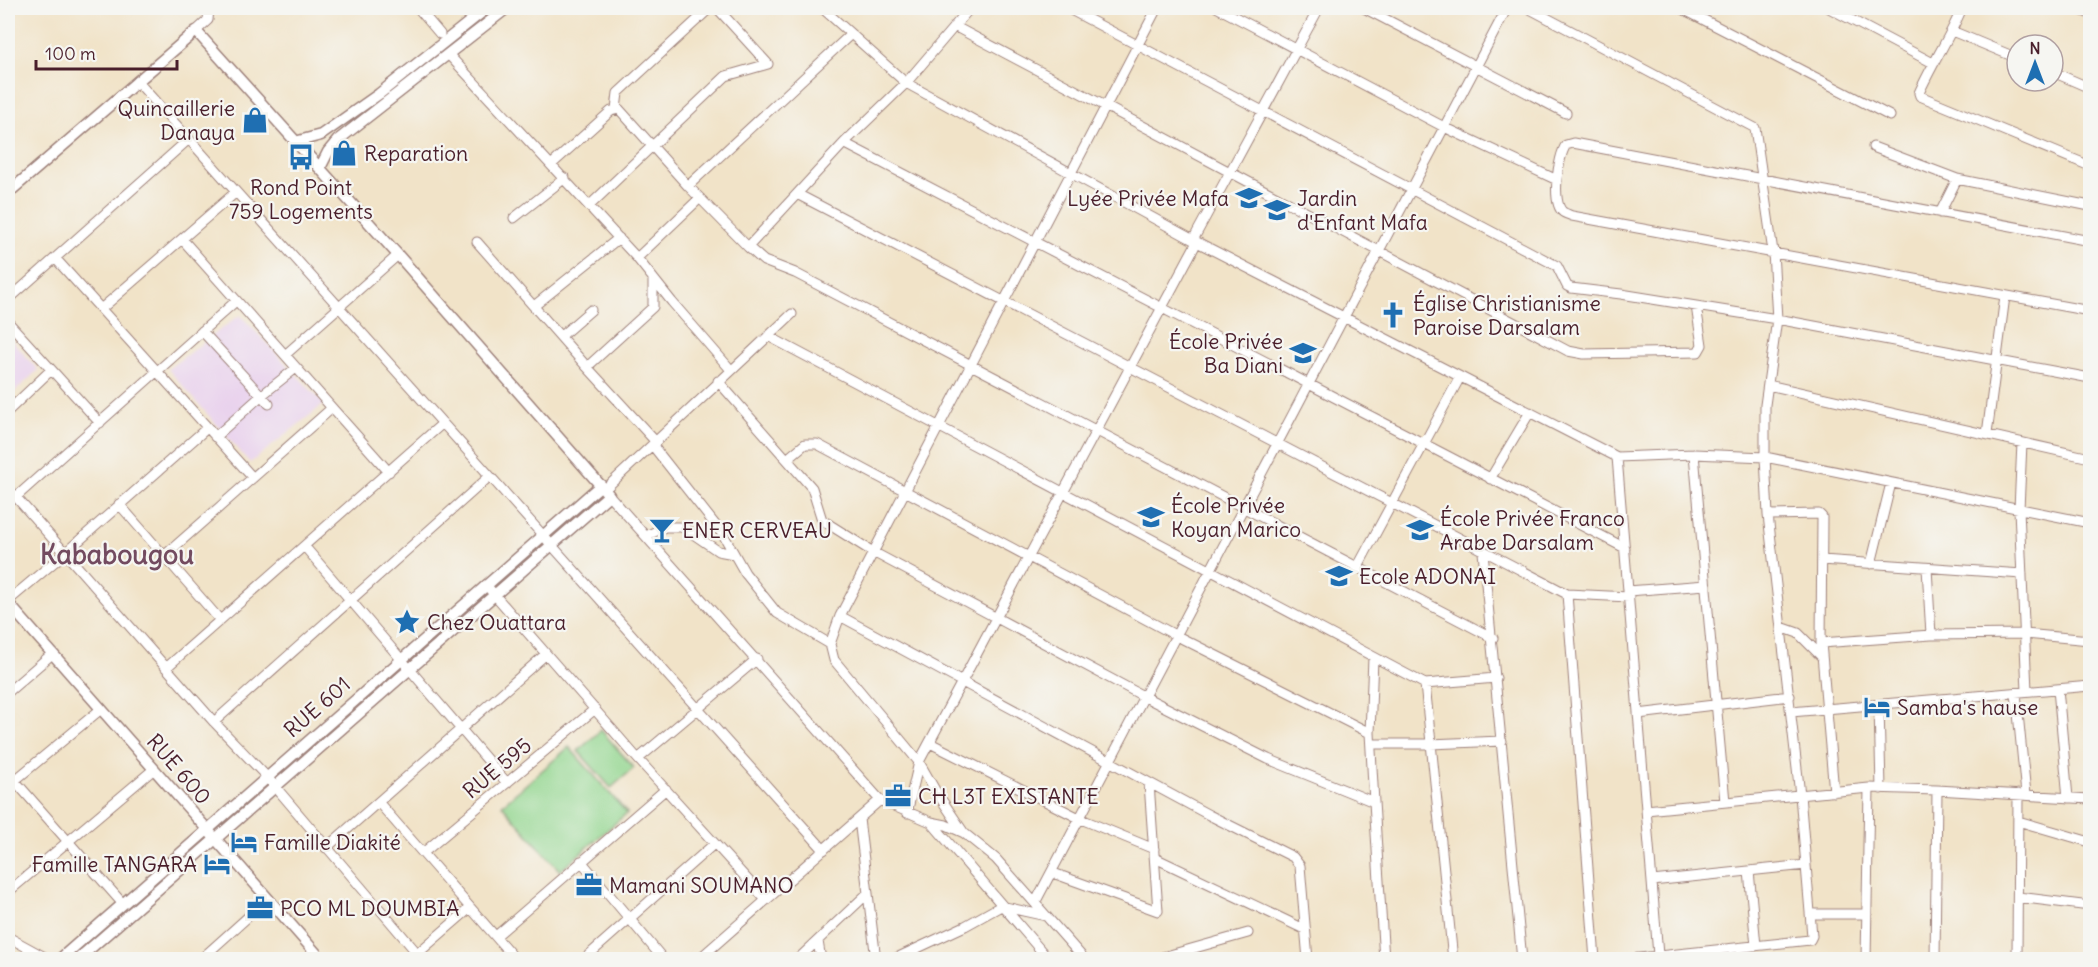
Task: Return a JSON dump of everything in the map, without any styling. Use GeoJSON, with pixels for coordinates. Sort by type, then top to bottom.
{"type":"FeatureCollection","features":[{"type":"Feature","properties":{"kind":"street"},"geometry":{"type":"LineString","coordinates":[[8,194],[208,20],[209,8]]}},
{"type":"Feature","properties":{"kind":"street"},"geometry":{"type":"LineString","coordinates":[[418,8],[440,34]]}},
{"type":"Feature","properties":{"kind":"street"},"geometry":{"type":"LineString","coordinates":[[295,142],[321,135],[379,94],[487,8]]}},
{"type":"Feature","properties":{"kind":"street"},"geometry":{"type":"LineString","coordinates":[[320,168],[328,152],[338,140],[507,8]]}},
{"type":"Feature","properties":{"kind":"street"},"geometry":{"type":"LineString","coordinates":[[616,109],[618,93],[710,8]]}},
{"type":"Feature","properties":{"kind":"street"},"geometry":{"type":"LineString","coordinates":[[589,206],[726,76],[768,64],[717,8]]}},
{"type":"Feature","properties":{"kind":"street"},"geometry":{"type":"LineString","coordinates":[[822,8],[906,83],[1195,241],[1617,457],[1694,454],[1765,457],[2091,523]]}},
{"type":"Feature","properties":{"kind":"street"},"geometry":{"type":"LineString","coordinates":[[748,247],[844,143],[906,83],[970,8]]}},
{"type":"Feature","properties":{"kind":"street"},"geometry":{"type":"LineString","coordinates":[[1066,8],[1557,266],[1571,288],[1777,319],[2091,378]]}},
{"type":"Feature","properties":{"kind":"street"},"geometry":{"type":"LineString","coordinates":[[964,834],[919,762],[834,660],[830,644],[840,616],[1157,8]]}},
{"type":"Feature","properties":{"kind":"street"},"geometry":{"type":"LineString","coordinates":[[1218,8],[1444,127],[1557,180]]}},
{"type":"Feature","properties":{"kind":"street"},"geometry":{"type":"LineString","coordinates":[[907,813],[919,762],[1162,308],[1230,171],[1319,8]]}},
{"type":"Feature","properties":{"kind":"street"},"geometry":{"type":"LineString","coordinates":[[1364,8],[1566,113]]}},
{"type":"Feature","properties":{"kind":"street"},"geometry":{"type":"LineString","coordinates":[[1035,903],[1082,819],[1507,8]]}},
{"type":"Feature","properties":{"kind":"street"},"geometry":{"type":"LineString","coordinates":[[1528,8],[1753,126],[1756,130],[1773,252],[1777,319],[1765,405],[1768,514],[1790,696],[1812,936],[1810,940],[1620,960]]}},
{"type":"Feature","properties":{"kind":"street"},"geometry":{"type":"LineString","coordinates":[[1681,8],[1890,116]]}},
{"type":"Feature","properties":{"kind":"street"},"geometry":{"type":"LineString","coordinates":[[1828,8],[1933,63]]}},
{"type":"Feature","properties":{"kind":"street"},"geometry":{"type":"LineString","coordinates":[[1962,8],[1952,31],[1933,63],[1919,93],[1920,96],[2091,166]]}},
{"type":"Feature","properties":{"kind":"street"},"geometry":{"type":"LineString","coordinates":[[2075,8],[2091,14]]}},
{"type":"Feature","properties":{"kind":"street"},"geometry":{"type":"LineString","coordinates":[[954,26],[1568,351],[1584,354],[1698,352],[1702,345],[1695,306]]}},
{"type":"Feature","properties":{"kind":"street"},"geometry":{"type":"LineString","coordinates":[[196,31],[398,255],[880,800],[907,813],[946,825],[964,834],[996,859],[1084,960]]}},
{"type":"Feature","properties":{"kind":"street"},"geometry":{"type":"LineString","coordinates":[[1952,31],[2005,53]]}},
{"type":"Feature","properties":{"kind":"street"},"geometry":{"type":"LineString","coordinates":[[688,186],[851,34]]}},
{"type":"Feature","properties":{"kind":"street"},"geometry":{"type":"LineString","coordinates":[[448,54],[637,258],[731,370]]}},
{"type":"Feature","properties":{"kind":"street"},"geometry":{"type":"LineString","coordinates":[[2065,77],[2091,88]]}},
{"type":"Feature","properties":{"kind":"street"},"geometry":{"type":"LineString","coordinates":[[137,81],[824,850]]}},
{"type":"Feature","properties":{"kind":"street"},"geometry":{"type":"LineString","coordinates":[[551,165],[611,111],[616,109],[622,111],[688,186],[748,247],[765,261],[795,273],[971,364],[1492,638]]}},
{"type":"Feature","properties":{"kind":"street"},"geometry":{"type":"LineString","coordinates":[[8,300],[189,139]]}},
{"type":"Feature","properties":{"kind":"street"},"geometry":{"type":"LineString","coordinates":[[844,143],[1625,548]]}},
{"type":"Feature","properties":{"kind":"street"},"geometry":{"type":"LineString","coordinates":[[2091,241],[1573,143],[1566,145],[1561,152],[1557,180],[1558,206],[1563,213],[2091,311]]}},
{"type":"Feature","properties":{"kind":"street"},"geometry":{"type":"LineString","coordinates":[[1873,147],[1957,179],[2091,206]]}},
{"type":"Feature","properties":{"kind":"street"},"geometry":{"type":"LineString","coordinates":[[514,218],[565,178]]}},
{"type":"Feature","properties":{"kind":"street"},"geometry":{"type":"LineString","coordinates":[[1940,213],[1957,179]]}},
{"type":"Feature","properties":{"kind":"street"},"geometry":{"type":"LineString","coordinates":[[101,309],[236,192]]}},
{"type":"Feature","properties":{"kind":"street"},"geometry":{"type":"LineString","coordinates":[[797,194],[1567,594],[1628,594],[1706,585]]}},
{"type":"Feature","properties":{"kind":"street"},"geometry":{"type":"LineString","coordinates":[[637,258],[700,198]]}},
{"type":"Feature","properties":{"kind":"street"},"geometry":{"type":"LineString","coordinates":[[534,306],[619,238]]}},
{"type":"Feature","properties":{"kind":"street"},"geometry":{"type":"LineString","coordinates":[[182,239],[389,472]]}},
{"type":"Feature","properties":{"kind":"street"},"geometry":{"type":"LineString","coordinates":[[477,242],[654,444],[724,536],[745,573],[777,613],[830,644]]}},
{"type":"Feature","properties":{"kind":"street"},"geometry":{"type":"LineString","coordinates":[[285,356],[398,255]]}},
{"type":"Feature","properties":{"kind":"street"},"geometry":{"type":"LineString","coordinates":[[55,258],[253,478]]}},
{"type":"Feature","properties":{"kind":"street"},"geometry":{"type":"LineString","coordinates":[[587,367],[653,307],[653,278]]}},
{"type":"Feature","properties":{"kind":"street"},"geometry":{"type":"LineString","coordinates":[[1987,434],[2005,296]]}},
{"type":"Feature","properties":{"kind":"street"},"geometry":{"type":"LineString","coordinates":[[16,497],[236,302]]}},
{"type":"Feature","properties":{"kind":"street"},"geometry":{"type":"LineString","coordinates":[[561,336],[591,310]]}},
{"type":"Feature","properties":{"kind":"street"},"geometry":{"type":"LineString","coordinates":[[605,490],[718,381],[792,314]]}},
{"type":"Feature","properties":{"kind":"street"},"geometry":{"type":"LineString","coordinates":[[8,322],[99,423]]}},
{"type":"Feature","properties":{"kind":"street"},"geometry":{"type":"LineString","coordinates":[[202,332],[269,404]]}},
{"type":"Feature","properties":{"kind":"street"},"geometry":{"type":"LineString","coordinates":[[768,336],[1425,684],[1496,678]]}},
{"type":"Feature","properties":{"kind":"street"},"geometry":{"type":"LineString","coordinates":[[216,436],[296,368]]}},
{"type":"Feature","properties":{"kind":"street"},"geometry":{"type":"LineString","coordinates":[[8,411],[51,370]]}},
{"type":"Feature","properties":{"kind":"street"},"geometry":{"type":"LineString","coordinates":[[1357,568],[1460,377]]}},
{"type":"Feature","properties":{"kind":"street"},"geometry":{"type":"LineString","coordinates":[[718,381],[812,488],[822,520],[873,552],[1145,697],[1268,759],[1374,802]]}},
{"type":"Feature","properties":{"kind":"street"},"geometry":{"type":"LineString","coordinates":[[1768,386],[2091,458]]}},
{"type":"Feature","properties":{"kind":"street"},"geometry":{"type":"LineString","coordinates":[[164,556],[332,408]]}},
{"type":"Feature","properties":{"kind":"street"},"geometry":{"type":"LineString","coordinates":[[1490,479],[1530,412]]}},
{"type":"Feature","properties":{"kind":"street"},"geometry":{"type":"LineString","coordinates":[[166,668],[443,423]]}},
{"type":"Feature","properties":{"kind":"street"},"geometry":{"type":"LineString","coordinates":[[8,602],[207,428]]}},
{"type":"Feature","properties":{"kind":"street"},"geometry":{"type":"LineString","coordinates":[[2022,443],[2019,509],[2027,691]]}},
{"type":"Feature","properties":{"kind":"street"},"geometry":{"type":"LineString","coordinates":[[787,459],[806,444],[817,444],[1177,636],[1370,733]]}},
{"type":"Feature","properties":{"kind":"street"},"geometry":{"type":"LineString","coordinates":[[1694,454],[1725,802]]}},
{"type":"Feature","properties":{"kind":"street"},"geometry":{"type":"LineString","coordinates":[[1617,457],[1658,955]]}},
{"type":"Feature","properties":{"kind":"street"},"geometry":{"type":"LineString","coordinates":[[214,722],[490,476]]}},
{"type":"Feature","properties":{"kind":"street"},"geometry":{"type":"LineString","coordinates":[[1871,564],[1891,483]]}},
{"type":"Feature","properties":{"kind":"street"},"geometry":{"type":"LineString","coordinates":[[8,488],[214,722],[267,777],[417,957],[470,908]]}},
{"type":"Feature","properties":{"kind":"street","name":"RUE 601"},"geometry":{"type":"LineString","coordinates":[[59,960],[486,585],[543,536],[605,490]]}},
{"type":"Feature","properties":{"kind":"street","name":"RUE 601"},"geometry":{"type":"LineString","coordinates":[[77,960],[552,545],[605,490]]}},
{"type":"Feature","properties":{"kind":"street"},"geometry":{"type":"LineString","coordinates":[[118,504],[220,620]]}},
{"type":"Feature","properties":{"kind":"street"},"geometry":{"type":"LineString","coordinates":[[1768,514],[1821,515],[1821,643],[1834,792]]}},
{"type":"Feature","properties":{"kind":"street"},"geometry":{"type":"LineString","coordinates":[[646,536],[665,527],[683,527],[718,551],[734,554]]}},
{"type":"Feature","properties":{"kind":"street"},"geometry":{"type":"LineString","coordinates":[[305,547],[507,783]]}},
{"type":"Feature","properties":{"kind":"street"},"geometry":{"type":"LineString","coordinates":[[1484,552],[1522,960]]}},
{"type":"Feature","properties":{"kind":"street"},"geometry":{"type":"LineString","coordinates":[[1822,560],[2022,574]]}},
{"type":"Feature","properties":{"kind":"street"},"geometry":{"type":"LineString","coordinates":[[1927,568],[1930,635]]}},
{"type":"Feature","properties":{"kind":"street"},"geometry":{"type":"LineString","coordinates":[[486,585],[638,759],[766,900]]}},
{"type":"Feature","properties":{"kind":"street"},"geometry":{"type":"LineString","coordinates":[[1567,594],[1595,960]]}},
{"type":"Feature","properties":{"kind":"street","name":"RUE 600"},"geometry":{"type":"LineString","coordinates":[[8,602],[322,960]]}},
{"type":"Feature","properties":{"kind":"street"},"geometry":{"type":"LineString","coordinates":[[840,616],[1149,783],[1293,857],[1300,866],[1308,960]]}},
{"type":"Feature","properties":{"kind":"street"},"geometry":{"type":"LineString","coordinates":[[1781,627],[1798,633],[1822,657]]}},
{"type":"Feature","properties":{"kind":"street"},"geometry":{"type":"LineString","coordinates":[[1821,643],[1930,635],[2025,634],[2091,640]]}},
{"type":"Feature","properties":{"kind":"street"},"geometry":{"type":"LineString","coordinates":[[8,692],[52,654]]}},
{"type":"Feature","properties":{"kind":"street"},"geometry":{"type":"LineString","coordinates":[[326,848],[546,654]]}},
{"type":"Feature","properties":{"kind":"street"},"geometry":{"type":"LineString","coordinates":[[1373,658],[1370,733],[1384,960]]}},
{"type":"Feature","properties":{"kind":"street"},"geometry":{"type":"LineString","coordinates":[[638,759],[757,659]]}},
{"type":"Feature","properties":{"kind":"street"},"geometry":{"type":"LineString","coordinates":[[1425,684],[1453,960]]}},
{"type":"Feature","properties":{"kind":"street"},"geometry":{"type":"LineString","coordinates":[[1791,712],[2091,686]]}},
{"type":"Feature","properties":{"kind":"street"},"geometry":{"type":"LineString","coordinates":[[2058,688],[2068,798]]}},
{"type":"Feature","properties":{"kind":"street"},"geometry":{"type":"LineString","coordinates":[[1974,960],[2017,959],[2018,821],[2022,794],[2016,693]]}},
{"type":"Feature","properties":{"kind":"street"},"geometry":{"type":"LineString","coordinates":[[1638,714],[1790,696]]}},
{"type":"Feature","properties":{"kind":"street"},"geometry":{"type":"LineString","coordinates":[[1879,705],[1881,789]]}},
{"type":"Feature","properties":{"kind":"street"},"geometry":{"type":"LineString","coordinates":[[100,709],[10,780],[123,904]]}},
{"type":"Feature","properties":{"kind":"street","name":"RUE 595"},"geometry":{"type":"LineString","coordinates":[[423,854],[595,709]]}},
{"type":"Feature","properties":{"kind":"street"},"geometry":{"type":"LineString","coordinates":[[1371,744],[1502,741]]}},
{"type":"Feature","properties":{"kind":"street"},"geometry":{"type":"LineString","coordinates":[[930,742],[1304,929]]}},
{"type":"Feature","properties":{"kind":"street"},"geometry":{"type":"LineString","coordinates":[[8,892],[154,770]]}},
{"type":"Feature","properties":{"kind":"street"},"geometry":{"type":"LineString","coordinates":[[1053,873],[1156,912],[1159,909],[1149,783]]}},
{"type":"Feature","properties":{"kind":"street"},"geometry":{"type":"LineString","coordinates":[[495,936],[666,789]]}},
{"type":"Feature","properties":{"kind":"street"},"geometry":{"type":"LineString","coordinates":[[1646,810],[1869,789],[1938,790],[2091,799]]}},
{"type":"Feature","properties":{"kind":"street"},"geometry":{"type":"LineString","coordinates":[[1866,960],[1869,789]]}},
{"type":"Feature","properties":{"kind":"street"},"geometry":{"type":"LineString","coordinates":[[1935,960],[1938,790]]}},
{"type":"Feature","properties":{"kind":"street"},"geometry":{"type":"LineString","coordinates":[[698,960],[880,800]]}},
{"type":"Feature","properties":{"kind":"street"},"geometry":{"type":"LineString","coordinates":[[379,803],[516,960]]}},
{"type":"Feature","properties":{"kind":"street"},"geometry":{"type":"LineString","coordinates":[[859,819],[876,960]]}},
{"type":"Feature","properties":{"kind":"street"},"geometry":{"type":"LineString","coordinates":[[2018,821],[2091,842]]}},
{"type":"Feature","properties":{"kind":"street"},"geometry":{"type":"LineString","coordinates":[[931,822],[1049,960]]}},
{"type":"Feature","properties":{"kind":"street"},"geometry":{"type":"LineString","coordinates":[[583,960],[714,844]]}},
{"type":"Feature","properties":{"kind":"street"},"geometry":{"type":"LineString","coordinates":[[580,861],[664,960]]}},
{"type":"Feature","properties":{"kind":"street"},"geometry":{"type":"LineString","coordinates":[[1652,881],[1806,865]]}},
{"type":"Feature","properties":{"kind":"street"},"geometry":{"type":"LineString","coordinates":[[1749,871],[1756,946]]}},
{"type":"Feature","properties":{"kind":"street"},"geometry":{"type":"LineString","coordinates":[[797,960],[867,894]]}},
{"type":"Feature","properties":{"kind":"street"},"geometry":{"type":"LineString","coordinates":[[2018,897],[2091,906]]}},
{"type":"Feature","properties":{"kind":"street"},"geometry":{"type":"LineString","coordinates":[[207,957],[268,899]]}},
{"type":"Feature","properties":{"kind":"street"},"geometry":{"type":"LineString","coordinates":[[892,960],[965,926],[1001,906],[1046,916]]}},
{"type":"Feature","properties":{"kind":"street"},"geometry":{"type":"LineString","coordinates":[[1811,914],[1867,914]]}},
{"type":"Feature","properties":{"kind":"street"},"geometry":{"type":"LineString","coordinates":[[1152,960],[1248,933]]}},
{"type":"Feature","properties":{"kind":"street"},"geometry":{"type":"LineString","coordinates":[[8,937],[50,960]]}},
{"type":"Feature","properties":{"kind":"street"},"geometry":{"type":"LineString","coordinates":[[819,941],[820,960]]}},
{"type":"Feature","properties":{"kind":"shaded area"},"geometry":{"type":"Polygon","coordinates":[[[240,315],[324,404],[250,463],[168,369],[240,315]]]}},
{"type":"Feature","properties":{"kind":"shaded area"},"geometry":{"type":"Polygon","coordinates":[[[8,336],[38,370],[8,398],[8,336]]]}},
{"type":"Feature","properties":{"kind":"green space"},"geometry":{"type":"Polygon","coordinates":[[[601,730],[634,768],[611,788],[578,751],[601,730]]]}},
{"type":"Feature","properties":{"kind":"green space"},"geometry":{"type":"Polygon","coordinates":[[[569,747],[627,813],[560,871],[502,805],[569,747]]]}},
{"type":"Feature","properties":{"kind":"place","name":"Quincaillerie Danaya"},"geometry":{"type":"Point","coordinates":[255,120]}},
{"type":"Feature","properties":{"kind":"place","name":"Reparation"},"geometry":{"type":"Point","coordinates":[344,153]}},
{"type":"Feature","properties":{"kind":"place","name":"Rond Point 759 Logements"},"geometry":{"type":"Point","coordinates":[301,157]}},
{"type":"Feature","properties":{"kind":"place","name":"Lyée Privée Mafa"},"geometry":{"type":"Point","coordinates":[1249,198]}},
{"type":"Feature","properties":{"kind":"place","name":"Jardin d'Enfant Mafa"},"geometry":{"type":"Point","coordinates":[1277,210]}},
{"type":"Feature","properties":{"kind":"place","name":"Église Christianisme Paroise Darsalam"},"geometry":{"type":"Point","coordinates":[1393,315]}},
{"type":"Feature","properties":{"kind":"place","name":"École Privée Ba Diani"},"geometry":{"type":"Point","coordinates":[1303,353]}},
{"type":"Feature","properties":{"kind":"place","name":"École Privée Koyan Marico"},"geometry":{"type":"Point","coordinates":[1151,517]}},
{"type":"Feature","properties":{"kind":"place","name":"ENER CERVEAU"},"geometry":{"type":"Point","coordinates":[662,530]}},
{"type":"Feature","properties":{"kind":"place","name":"École Privée Franco Arabe Darsalam"},"geometry":{"type":"Point","coordinates":[1420,530]}},
{"type":"Feature","properties":{"kind":"place","name":"Ecole ADONAI"},"geometry":{"type":"Point","coordinates":[1339,576]}},
{"type":"Feature","properties":{"kind":"place","name":"Chez Ouattara"},"geometry":{"type":"Point","coordinates":[407,622]}},
{"type":"Feature","properties":{"kind":"place","name":"Samba's hause"},"geometry":{"type":"Point","coordinates":[1877,707]}},
{"type":"Feature","properties":{"kind":"place","name":"CH L3T EXISTANTE"},"geometry":{"type":"Point","coordinates":[898,796]}},
{"type":"Feature","properties":{"kind":"place","name":"Famille Diakité"},"geometry":{"type":"Point","coordinates":[244,842]}},
{"type":"Feature","properties":{"kind":"place","name":"Famille TANGARA"},"geometry":{"type":"Point","coordinates":[217,864]}},
{"type":"Feature","properties":{"kind":"place","name":"Mamani SOUMANO"},"geometry":{"type":"Point","coordinates":[589,885]}},
{"type":"Feature","properties":{"kind":"place","name":"PCO ML DOUMBIA"},"geometry":{"type":"Point","coordinates":[260,908]}},
{"type":"Feature","properties":{"kind":"district","name":"Kababougou"},"geometry":{"type":"Point","coordinates":[117,554]}}]}
